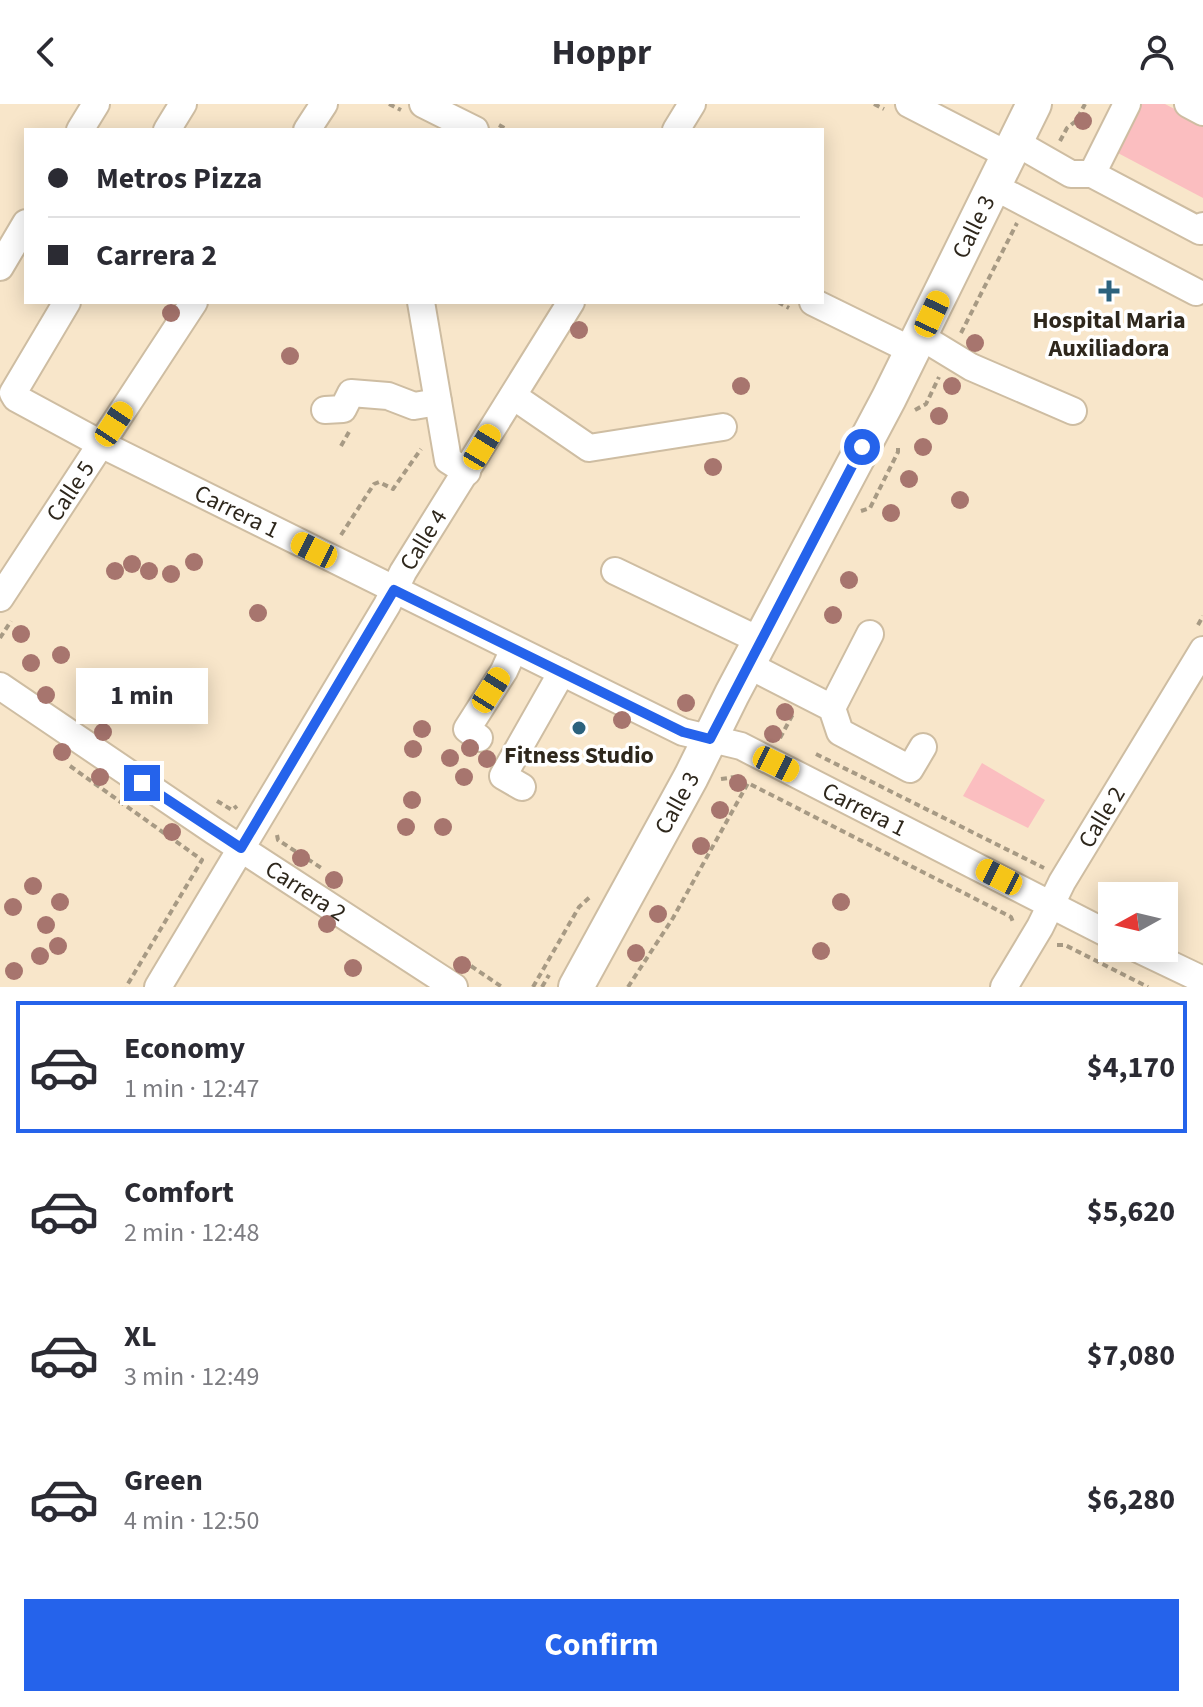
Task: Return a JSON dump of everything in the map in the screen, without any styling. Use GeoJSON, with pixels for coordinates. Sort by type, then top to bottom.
{"type":"FeatureCollection","features":[{"type":"Feature","properties":{"kind":"main road","name":"Calle 3"},"geometry":{"type":"LineString","coordinates":[[576,987],[710,739],[916,344],[1034,104]]}},
{"type":"Feature","properties":{"kind":"street"},"geometry":{"type":"LineString","coordinates":[[81,128],[96,104]]}},
{"type":"Feature","properties":{"kind":"street"},"geometry":{"type":"LineString","coordinates":[[168,128],[183,104]]}},
{"type":"Feature","properties":{"kind":"street"},"geometry":{"type":"LineString","coordinates":[[308,128],[324,104]]}},
{"type":"Feature","properties":{"kind":"street"},"geometry":{"type":"LineString","coordinates":[[423,104],[471,128]]}},
{"type":"Feature","properties":{"kind":"street"},"geometry":{"type":"LineString","coordinates":[[677,128],[692,104]]}},
{"type":"Feature","properties":{"kind":"street"},"geometry":{"type":"LineString","coordinates":[[1092,174],[1127,104]]}},
{"type":"Feature","properties":{"kind":"street"},"geometry":{"type":"LineString","coordinates":[[1188,104],[1203,112]]}},
{"type":"Feature","properties":{"kind":"street"},"geometry":{"type":"LineString","coordinates":[[898,107],[1012,148],[1071,174],[1092,174],[1200,231],[1203,226]]}},
{"type":"Feature","properties":{"kind":"street"},"geometry":{"type":"LineString","coordinates":[[993,186],[1196,292]]}},
{"type":"Feature","properties":{"kind":"street"},"geometry":{"type":"LineString","coordinates":[[0,267],[24,226]]}},
{"type":"Feature","properties":{"kind":"street","name":"Carrera 1"},"geometry":{"type":"LineString","coordinates":[[66,304],[13,393],[16,398],[101,444],[683,732],[748,750],[1098,929]]}},
{"type":"Feature","properties":{"kind":"street","name":"Calle 5"},"geometry":{"type":"LineString","coordinates":[[8,605],[101,444],[193,304]]}},
{"type":"Feature","properties":{"kind":"street"},"geometry":{"type":"LineString","coordinates":[[421,304],[448,460],[467,472]]}},
{"type":"Feature","properties":{"kind":"street","name":"Calle 4"},"geometry":{"type":"LineString","coordinates":[[158,987],[394,590],[570,304]]}},
{"type":"Feature","properties":{"kind":"street"},"geometry":{"type":"LineString","coordinates":[[802,305],[916,344],[1073,411]]}},
{"type":"Feature","properties":{"kind":"street"},"geometry":{"type":"LineString","coordinates":[[325,410],[343,409],[351,393],[388,396],[414,406],[438,402]]}},
{"type":"Feature","properties":{"kind":"street"},"geometry":{"type":"LineString","coordinates":[[513,396],[589,448],[723,427]]}},
{"type":"Feature","properties":{"kind":"street"},"geometry":{"type":"LineString","coordinates":[[615,571],[754,653],[832,708],[840,732],[910,769],[923,747]]}},
{"type":"Feature","properties":{"kind":"street"},"geometry":{"type":"LineString","coordinates":[[832,708],[870,634]]}},
{"type":"Feature","properties":{"kind":"street"},"geometry":{"type":"LineString","coordinates":[[479,738],[467,729],[514,649]]}},
{"type":"Feature","properties":{"kind":"street","name":"Calle 2"},"geometry":{"type":"LineString","coordinates":[[1004,987],[1062,882],[1203,650]]}},
{"type":"Feature","properties":{"kind":"street"},"geometry":{"type":"LineString","coordinates":[[522,787],[503,776],[562,672]]}},
{"type":"Feature","properties":{"kind":"street","name":"Carrera 2"},"geometry":{"type":"LineString","coordinates":[[0,686],[454,987]]}},
{"type":"Feature","properties":{"kind":"street"},"geometry":{"type":"LineString","coordinates":[[1165,962],[1203,980]]}},
{"type":"Feature","properties":{"kind":"path"},"geometry":{"type":"LineString","coordinates":[[874,104],[898,107]]}},
{"type":"Feature","properties":{"kind":"path"},"geometry":{"type":"LineString","coordinates":[[341,446],[351,428]]}},
{"type":"Feature","properties":{"kind":"path"},"geometry":{"type":"LineString","coordinates":[[352,543],[339,537],[374,484],[379,482],[393,489],[424,444]]}},
{"type":"Feature","properties":{"kind":"path"},"geometry":{"type":"LineString","coordinates":[[0,638],[8,605]]}},
{"type":"Feature","properties":{"kind":"path"},"geometry":{"type":"LineString","coordinates":[[748,750],[779,739],[796,707]]}},
{"type":"Feature","properties":{"kind":"path"},"geometry":{"type":"LineString","coordinates":[[770,731],[781,736]]}},
{"type":"Feature","properties":{"kind":"path"},"geometry":{"type":"LineString","coordinates":[[808,750],[1044,868],[1048,867]]}},
{"type":"Feature","properties":{"kind":"path"},"geometry":{"type":"LineString","coordinates":[[65,762],[202,860],[126,987]]}},
{"type":"Feature","properties":{"kind":"path"},"geometry":{"type":"LineString","coordinates":[[736,775],[1011,917],[1011,926]]}},
{"type":"Feature","properties":{"kind":"path"},"geometry":{"type":"LineString","coordinates":[[628,987],[673,918],[748,783]]}},
{"type":"Feature","properties":{"kind":"path"},"geometry":{"type":"LineString","coordinates":[[215,799],[232,810],[245,794]]}},
{"type":"Feature","properties":{"kind":"path"},"geometry":{"type":"LineString","coordinates":[[278,834],[278,840],[331,874]]}},
{"type":"Feature","properties":{"kind":"path"},"geometry":{"type":"LineString","coordinates":[[533,987],[579,907],[593,894]]}},
{"type":"Feature","properties":{"kind":"path"},"geometry":{"type":"LineString","coordinates":[[1054,948],[1058,944],[1065,945],[1148,987]]}},
{"type":"Feature","properties":{"kind":"path"},"geometry":{"type":"LineString","coordinates":[[463,961],[502,987]]}},
{"type":"Feature","properties":{"kind":"shaded area"},"geometry":{"type":"Polygon","coordinates":[[[1142,104],[1165,104],[1203,124],[1203,198],[1116,152],[1142,104]]]}},
{"type":"Feature","properties":{"kind":"shaded area"},"geometry":{"type":"Polygon","coordinates":[[[982,763],[1045,800],[1028,828],[963,796],[982,763]]]}},
{"type":"Feature","properties":{"kind":"place","name":"Hospital Maria Auxiliadora"},"geometry":{"type":"Point","coordinates":[1109,291]}},
{"type":"Feature","properties":{"kind":"place","name":"Fitness Studio"},"geometry":{"type":"Point","coordinates":[579,728]}},
{"type":"Feature","properties":{"kind":"route"},"geometry":{"type":"LineString","coordinates":[[142,783],[241,848],[394,590],[683,732],[710,739],[862,447]]}}]}
